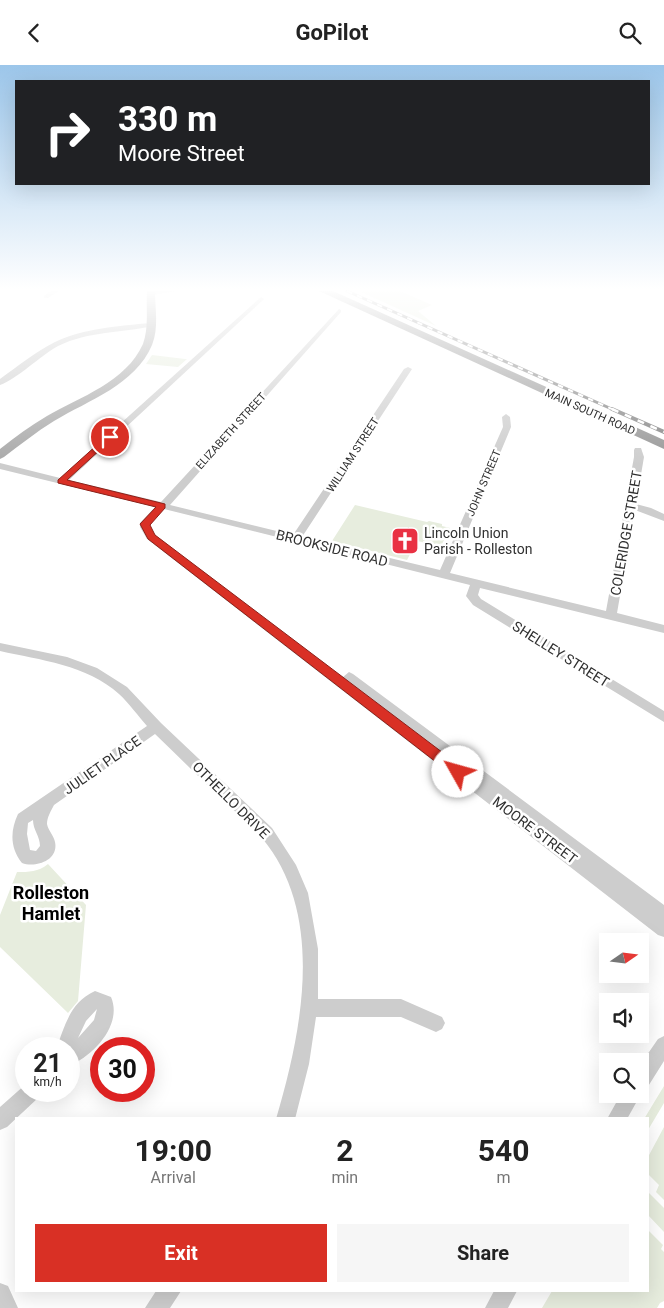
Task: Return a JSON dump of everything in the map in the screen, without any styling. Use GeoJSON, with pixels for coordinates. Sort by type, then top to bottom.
{"type":"FeatureCollection","features":[{"type":"Feature","properties":{"kind":"highway","name":"MAIN SOUTH ROAD"},"geometry":{"type":"LineString","coordinates":[[452,349],[664,445]]}},
{"type":"Feature","properties":{"kind":"main road"},"geometry":{"type":"LineString","coordinates":[[0,455],[44,423],[104,388],[126,372],[139,359],[145,349]]}},
{"type":"Feature","properties":{"kind":"street"},"geometry":{"type":"LineString","coordinates":[[0,383],[48,349]]}},
{"type":"Feature","properties":{"kind":"street"},"geometry":{"type":"LineString","coordinates":[[61,481],[206,349]]}},
{"type":"Feature","properties":{"kind":"street","name":"ELIZABETH STREET"},"geometry":{"type":"LineString","coordinates":[[162,506],[305,349]]}},
{"type":"Feature","properties":{"kind":"street","name":"WILLIAM STREET"},"geometry":{"type":"LineString","coordinates":[[295,539],[408,369]]}},
{"type":"Feature","properties":{"kind":"street","name":"JOHN STREET"},"geometry":{"type":"LineString","coordinates":[[443,575],[508,427],[506,417]]}},
{"type":"Feature","properties":{"kind":"street","name":"COLERIDGE STREET"},"geometry":{"type":"LineString","coordinates":[[611,616],[631,506],[639,457],[638,451]]}},
{"type":"Feature","properties":{"kind":"street","name":"BROOKSIDE ROAD"},"geometry":{"type":"LineString","coordinates":[[0,467],[664,629]]}},
{"type":"Feature","properties":{"kind":"street"},"geometry":{"type":"LineString","coordinates":[[146,528],[146,523],[162,506]]}},
{"type":"Feature","properties":{"kind":"street"},"geometry":{"type":"LineString","coordinates":[[631,506],[648,510],[664,518]]}},
{"type":"Feature","properties":{"kind":"street","name":"MOORE STREET"},"geometry":{"type":"LineString","coordinates":[[146,528],[159,534],[664,915]]}},
{"type":"Feature","properties":{"kind":"street","name":"MOORE STREET"},"geometry":{"type":"LineString","coordinates":[[146,528],[157,541],[664,929]]}},
{"type":"Feature","properties":{"kind":"street","name":"SHELLEY STREET"},"geometry":{"type":"LineString","coordinates":[[476,583],[472,596],[477,602],[664,717]]}},
{"type":"Feature","properties":{"kind":"street","name":"OTHELLO DRIVE"},"geometry":{"type":"LineString","coordinates":[[0,647],[63,659],[93,671],[122,690],[156,727],[267,833],[277,848],[300,891],[312,951],[310,1007],[295,1087],[285,1117]]}},
{"type":"Feature","properties":{"kind":"street","name":"JULIET PLACE"},"geometry":{"type":"LineString","coordinates":[[48,803],[156,727]]}},
{"type":"Feature","properties":{"kind":"street"},"geometry":{"type":"LineString","coordinates":[[70,1037],[86,1006],[95,1000],[105,1003],[106,1018],[91,1039],[80,1048]]}},
{"type":"Feature","properties":{"kind":"street"},"geometry":{"type":"LineString","coordinates":[[310,1007],[401,1008],[436,1023]]}},
{"type":"Feature","properties":{"kind":"street"},"geometry":{"type":"LineString","coordinates":[[649,1068],[664,1045]]}},
{"type":"Feature","properties":{"kind":"street"},"geometry":{"type":"LineString","coordinates":[[0,1120],[19,1102]]}},
{"type":"Feature","properties":{"kind":"street"},"geometry":{"type":"LineString","coordinates":[[617,1117],[626,1103]]}},
{"type":"Feature","properties":{"kind":"street"},"geometry":{"type":"LineString","coordinates":[[156,1308],[169,1292]]}},
{"type":"Feature","properties":{"kind":"street"},"geometry":{"type":"LineString","coordinates":[[496,1308],[505,1292]]}},
{"type":"Feature","properties":{"kind":"street"},"geometry":{"type":"LineString","coordinates":[[0,1294],[7,1308]]}},
{"type":"Feature","properties":{"kind":"green space"},"geometry":{"type":"Polygon","coordinates":[[[152,355],[187,359],[178,367],[146,364],[152,355]]]}},
{"type":"Feature","properties":{"kind":"green space"},"geometry":{"type":"Polygon","coordinates":[[[355,505],[442,524],[442,526],[450,528],[441,546],[417,541],[407,560],[332,541],[355,505]]]}},
{"type":"Feature","properties":{"kind":"green space"},"geometry":{"type":"Polygon","coordinates":[[[48,864],[86,905],[78,1001],[68,1013],[0,947],[0,915],[17,872],[37,870],[48,864]]]}},
{"type":"Feature","properties":{"kind":"green space"},"geometry":{"type":"Polygon","coordinates":[[[664,1086],[664,1103],[649,1128],[649,1117],[645,1117],[664,1086]]]}},
{"type":"Feature","properties":{"kind":"green space"},"geometry":{"type":"Polygon","coordinates":[[[664,1127],[664,1200],[656,1192],[659,1185],[649,1175],[649,1155],[664,1127]]]}},
{"type":"Feature","properties":{"kind":"green space"},"geometry":{"type":"Polygon","coordinates":[[[649,1193],[664,1208],[664,1232],[649,1216],[649,1193]]]}},
{"type":"Feature","properties":{"kind":"green space"},"geometry":{"type":"Polygon","coordinates":[[[649,1231],[663,1245],[661,1249],[664,1252],[664,1301],[657,1308],[542,1308],[551,1292],[649,1292],[649,1231]]]}},
{"type":"Feature","properties":{"kind":"building"},"geometry":{"type":"Polygon","coordinates":[[[409,528],[417,537],[402,542],[395,532],[409,528]]]}},
{"type":"Feature","properties":{"kind":"railway"},"geometry":{"type":"LineString","coordinates":[[477,349],[614,410]]}},
{"type":"Feature","properties":{"kind":"railway"},"geometry":{"type":"LineString","coordinates":[[612,409],[664,432]]}},
{"type":"Feature","properties":{"kind":"place","name":"Lincoln Union Parish - Rolleston"},"geometry":{"type":"Point","coordinates":[405,541]}},
{"type":"Feature","properties":{"kind":"district","name":"Rolleston Hamlet"},"geometry":{"type":"Point","coordinates":[51,902]}},
{"type":"Feature","properties":{"kind":"route"},"geometry":{"type":"LineString","coordinates":[[110,437],[61,481],[162,506],[145,524],[151,537],[458,772]]}}]}
